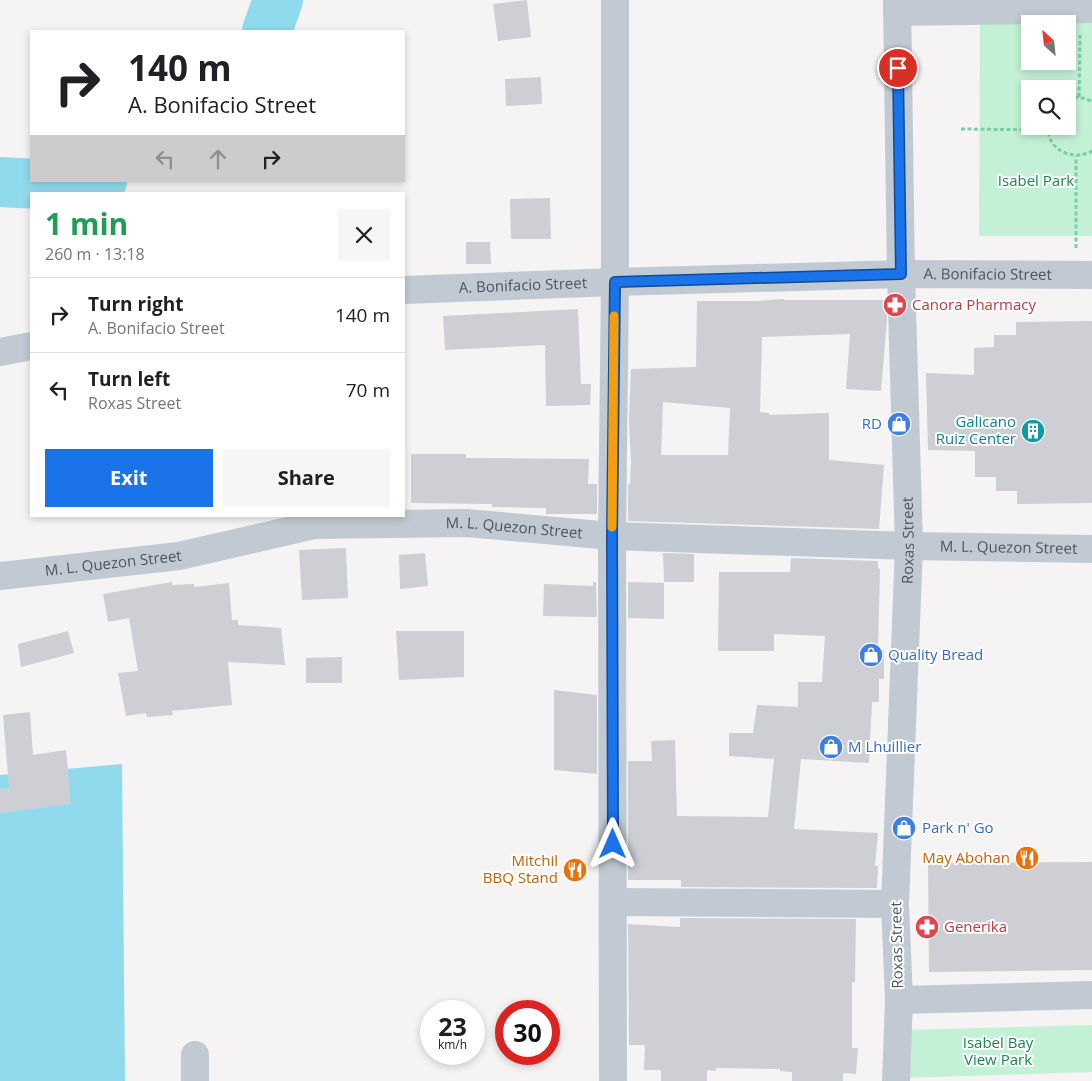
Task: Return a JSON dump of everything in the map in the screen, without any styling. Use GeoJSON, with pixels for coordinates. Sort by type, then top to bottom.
{"type":"FeatureCollection","features":[{"type":"Feature","properties":{"kind":"street"},"geometry":{"type":"LineString","coordinates":[[613,1081],[612,536],[615,282],[615,0]]}},
{"type":"Feature","properties":{"kind":"street"},"geometry":{"type":"LineString","coordinates":[[897,6],[1086,9]]}},
{"type":"Feature","properties":{"kind":"street","name":"Roxas Street"},"geometry":{"type":"LineString","coordinates":[[896,1081],[899,1000],[896,904],[909,546],[901,274],[897,6]]}},
{"type":"Feature","properties":{"kind":"street","name":"A. Bonifacio Street"},"geometry":{"type":"LineString","coordinates":[[405,290],[901,274],[1084,275]]}},
{"type":"Feature","properties":{"kind":"street"},"geometry":{"type":"LineString","coordinates":[[0,352],[30,346]]}},
{"type":"Feature","properties":{"kind":"street","name":"M. L. Quezon Street"},"geometry":{"type":"LineString","coordinates":[[0,576],[179,556],[314,525],[466,523],[612,536],[909,546],[1092,549]]}},
{"type":"Feature","properties":{"kind":"street"},"geometry":{"type":"LineString","coordinates":[[613,902],[896,904]]}},
{"type":"Feature","properties":{"kind":"street"},"geometry":{"type":"LineString","coordinates":[[899,1000],[1092,996]]}},
{"type":"Feature","properties":{"kind":"path"},"geometry":{"type":"LineString","coordinates":[[1079,97],[1086,9]]}},
{"type":"Feature","properties":{"kind":"path"},"geometry":{"type":"LineString","coordinates":[[1076,97],[1092,102]]}},
{"type":"Feature","properties":{"kind":"path"},"geometry":{"type":"LineString","coordinates":[[961,129],[1021,128]]}},
{"type":"Feature","properties":{"kind":"path"},"geometry":{"type":"LineString","coordinates":[[1049,135],[1051,141],[1058,149],[1067,154],[1076,156],[1092,151]]}},
{"type":"Feature","properties":{"kind":"path"},"geometry":{"type":"LineString","coordinates":[[1076,156],[1084,275]]}},
{"type":"Feature","properties":{"kind":"green space","name":"Isabel Park"},"geometry":{"type":"Polygon","coordinates":[[[980,23],[1021,23],[1021,70],[1076,70],[1076,23],[1092,23],[1092,236],[979,236],[980,23]]]}},
{"type":"Feature","properties":{"kind":"green space","name":"Isabel Bay View Park"},"geometry":{"type":"Polygon","coordinates":[[[1092,1025],[1092,1072],[905,1078],[904,1030],[1092,1025]]]}},
{"type":"Feature","properties":{"kind":"water"},"geometry":{"type":"Polygon","coordinates":[[[122,764],[125,1081],[0,1081],[0,775],[122,764]]]}},
{"type":"Feature","properties":{"kind":"building"},"geometry":{"type":"Polygon","coordinates":[[[527,0],[531,37],[498,41],[493,4],[527,0]]]}},
{"type":"Feature","properties":{"kind":"building"},"geometry":{"type":"Polygon","coordinates":[[[541,77],[542,104],[506,106],[505,79],[541,77]]]}},
{"type":"Feature","properties":{"kind":"building"},"geometry":{"type":"Polygon","coordinates":[[[550,198],[551,239],[511,239],[510,199],[550,198]]]}},
{"type":"Feature","properties":{"kind":"building"},"geometry":{"type":"Polygon","coordinates":[[[466,242],[490,242],[491,264],[466,264],[466,242]]]}},
{"type":"Feature","properties":{"kind":"building"},"geometry":{"type":"Polygon","coordinates":[[[784,299],[886,300],[887,320],[881,391],[846,389],[850,334],[762,337],[760,412],[769,413],[769,415],[829,413],[829,460],[884,465],[879,529],[628,521],[628,484],[630,484],[631,462],[629,421],[631,369],[696,367],[697,301],[784,299]],[[663,402],[661,455],[728,455],[730,408],[663,402]]]}},
{"type":"Feature","properties":{"kind":"building"},"geometry":{"type":"Polygon","coordinates":[[[578,309],[581,384],[591,384],[590,405],[546,406],[545,345],[445,350],[443,316],[578,309]]]}},
{"type":"Feature","properties":{"kind":"building","name":"Galicano Ruiz Center"},"geometry":{"type":"Polygon","coordinates":[[[1092,321],[1092,503],[1017,504],[1017,491],[996,491],[996,477],[975,477],[975,451],[928,450],[926,373],[974,375],[974,348],[994,347],[994,335],[1016,335],[1016,322],[1092,321]]]}},
{"type":"Feature","properties":{"kind":"building"},"geometry":{"type":"Polygon","coordinates":[[[411,454],[466,454],[466,458],[589,459],[588,484],[597,484],[597,514],[546,514],[546,508],[492,507],[492,504],[411,503],[411,454]]]}},
{"type":"Feature","properties":{"kind":"building"},"geometry":{"type":"Polygon","coordinates":[[[346,548],[348,598],[302,600],[299,550],[346,548]]]}},
{"type":"Feature","properties":{"kind":"building"},"geometry":{"type":"Polygon","coordinates":[[[425,553],[428,586],[400,589],[399,555],[425,553]]]}},
{"type":"Feature","properties":{"kind":"building"},"geometry":{"type":"Polygon","coordinates":[[[663,553],[694,554],[694,582],[664,582],[663,553]]]}},
{"type":"Feature","properties":{"kind":"building"},"geometry":{"type":"Polygon","coordinates":[[[791,558],[878,561],[878,568],[880,569],[878,650],[884,650],[884,679],[879,679],[879,702],[872,702],[869,763],[801,759],[794,829],[878,833],[875,866],[878,866],[877,888],[681,887],[681,880],[628,880],[628,761],[652,761],[651,741],[675,740],[677,816],[768,817],[774,759],[729,756],[729,733],[753,733],[757,705],[798,707],[798,682],[822,682],[825,636],[774,634],[774,651],[718,651],[719,572],[790,572],[791,558]]]}},
{"type":"Feature","properties":{"kind":"building"},"geometry":{"type":"Polygon","coordinates":[[[172,582],[172,585],[194,584],[194,587],[229,583],[232,620],[238,620],[238,625],[281,628],[285,665],[228,662],[232,705],[172,711],[173,715],[147,717],[146,713],[126,716],[118,673],[138,671],[129,618],[108,622],[103,594],[172,582]]]}},
{"type":"Feature","properties":{"kind":"building"},"geometry":{"type":"Polygon","coordinates":[[[593,582],[596,582],[597,617],[543,616],[544,584],[593,586],[593,582]]]}},
{"type":"Feature","properties":{"kind":"building"},"geometry":{"type":"Polygon","coordinates":[[[628,582],[664,583],[664,619],[628,618],[628,582]]]}},
{"type":"Feature","properties":{"kind":"building"},"geometry":{"type":"Polygon","coordinates":[[[68,631],[74,653],[21,667],[18,644],[68,631]]]}},
{"type":"Feature","properties":{"kind":"building"},"geometry":{"type":"Polygon","coordinates":[[[396,631],[464,631],[464,677],[399,680],[396,631]]]}},
{"type":"Feature","properties":{"kind":"building"},"geometry":{"type":"Polygon","coordinates":[[[342,657],[342,683],[306,683],[306,658],[342,657]]]}},
{"type":"Feature","properties":{"kind":"building"},"geometry":{"type":"Polygon","coordinates":[[[554,690],[597,695],[597,774],[554,770],[554,690]]]}},
{"type":"Feature","properties":{"kind":"building"},"geometry":{"type":"Polygon","coordinates":[[[30,712],[33,755],[66,750],[71,804],[0,813],[0,789],[9,788],[3,715],[30,712]]]}},
{"type":"Feature","properties":{"kind":"building"},"geometry":{"type":"Polygon","coordinates":[[[1092,862],[1092,970],[929,972],[928,863],[1092,862]]]}},
{"type":"Feature","properties":{"kind":"building"},"geometry":{"type":"Polygon","coordinates":[[[680,918],[856,919],[855,982],[852,982],[852,1048],[858,1048],[856,1074],[843,1073],[843,1081],[792,1081],[792,1072],[780,1071],[780,1069],[716,1068],[716,1071],[707,1070],[707,1081],[661,1081],[661,1070],[644,1070],[645,1045],[629,1045],[628,924],[680,927],[680,918]]]}},
{"type":"Feature","properties":{"kind":"waterway"},"geometry":{"type":"LineString","coordinates":[[267,30],[278,0]]}},
{"type":"Feature","properties":{"kind":"waterway"},"geometry":{"type":"LineString","coordinates":[[0,182],[94,187],[101,182]]}},
{"type":"Feature","properties":{"kind":"slow traffic"},"geometry":{"type":"LineString","coordinates":[[612,527],[614,316]]}},
{"type":"Feature","properties":{"kind":"place","name":"Canora Pharmacy"},"geometry":{"type":"Point","coordinates":[895,305]}},
{"type":"Feature","properties":{"kind":"place","name":"RD"},"geometry":{"type":"Point","coordinates":[899,424]}},
{"type":"Feature","properties":{"kind":"place","name":"Galicano Ruiz Center"},"geometry":{"type":"Point","coordinates":[1033,431]}},
{"type":"Feature","properties":{"kind":"place","name":"Quality Bread"},"geometry":{"type":"Point","coordinates":[871,655]}},
{"type":"Feature","properties":{"kind":"place","name":"M Lhuillier"},"geometry":{"type":"Point","coordinates":[831,747]}},
{"type":"Feature","properties":{"kind":"place","name":"Park n' Go"},"geometry":{"type":"Point","coordinates":[904,828]}},
{"type":"Feature","properties":{"kind":"place","name":"May Abohan"},"geometry":{"type":"Point","coordinates":[1027,858]}},
{"type":"Feature","properties":{"kind":"place","name":"Mitchil BBQ Stand"},"geometry":{"type":"Point","coordinates":[575,870]}},
{"type":"Feature","properties":{"kind":"place","name":"Generika"},"geometry":{"type":"Point","coordinates":[927,927]}},
{"type":"Feature","properties":{"kind":"route"},"geometry":{"type":"LineString","coordinates":[[613,844],[612,536],[615,282],[901,274],[898,68]]}}]}
